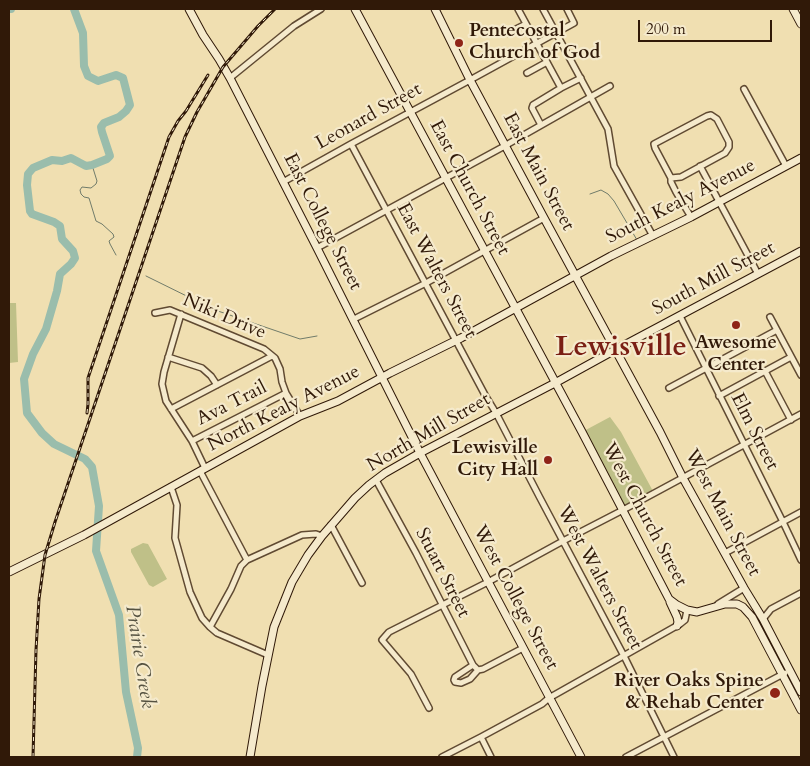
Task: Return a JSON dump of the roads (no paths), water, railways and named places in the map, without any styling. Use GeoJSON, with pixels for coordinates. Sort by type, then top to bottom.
{"type":"FeatureCollection","features":[{"type":"Feature","properties":{"kind":"main road","name":"East College Street"},"geometry":{"type":"LineString","coordinates":[[188,9],[230,78],[383,376],[420,453]]}},
{"type":"Feature","properties":{"kind":"main road","name":"East Church Street"},"geometry":{"type":"LineString","coordinates":[[355,9],[555,383]]}},
{"type":"Feature","properties":{"kind":"main road","name":"East Main Street"},"geometry":{"type":"LineString","coordinates":[[435,9],[470,80],[615,350]]}},
{"type":"Feature","properties":{"kind":"main road"},"geometry":{"type":"LineString","coordinates":[[793,9],[801,24]]}},
{"type":"Feature","properties":{"kind":"main road","name":"South Kealy Avenue"},"geometry":{"type":"LineString","coordinates":[[575,275],[720,202],[801,158]]}},
{"type":"Feature","properties":{"kind":"main road","name":"South Mill Street"},"geometry":{"type":"LineString","coordinates":[[615,350],[801,251]]}},
{"type":"Feature","properties":{"kind":"main road","name":"North Kealy Avenue"},"geometry":{"type":"LineString","coordinates":[[9,572],[112,520],[300,416],[338,400],[575,275]]}},
{"type":"Feature","properties":{"kind":"main road","name":"North Mill Street"},"geometry":{"type":"LineString","coordinates":[[250,757],[274,627],[292,582],[322,536],[355,498],[385,473],[420,453],[615,350]]}},
{"type":"Feature","properties":{"kind":"main road","name":"West Main Street"},"geometry":{"type":"LineString","coordinates":[[615,350],[801,692]]}},
{"type":"Feature","properties":{"kind":"main road","name":"West Church Street"},"geometry":{"type":"LineString","coordinates":[[555,383],[669,599],[687,610],[697,612],[724,604],[737,604]]}},
{"type":"Feature","properties":{"kind":"main road","name":"West College Street"},"geometry":{"type":"LineString","coordinates":[[420,453],[581,757]]}},
{"type":"Feature","properties":{"kind":"main road"},"geometry":{"type":"LineString","coordinates":[[669,599],[677,617],[677,626]]}},
{"type":"Feature","properties":{"kind":"main road","name":"West Main Street"},"geometry":{"type":"LineString","coordinates":[[737,604],[748,611],[752,617],[801,710]]}},
{"type":"Feature","properties":{"kind":"street"},"geometry":{"type":"LineString","coordinates":[[230,78],[294,26],[321,9]]}},
{"type":"Feature","properties":{"kind":"street"},"geometry":{"type":"LineString","coordinates":[[518,9],[561,88]]}},
{"type":"Feature","properties":{"kind":"street"},"geometry":{"type":"LineString","coordinates":[[543,9],[608,129],[614,166],[653,236]]}},
{"type":"Feature","properties":{"kind":"street","name":"Leonard Street"},"geometry":{"type":"LineString","coordinates":[[283,182],[574,23],[567,9]]}},
{"type":"Feature","properties":{"kind":"street"},"geometry":{"type":"LineString","coordinates":[[508,33],[526,24]]}},
{"type":"Feature","properties":{"kind":"street"},"geometry":{"type":"LineString","coordinates":[[527,72],[547,62]]}},
{"type":"Feature","properties":{"kind":"street"},"geometry":{"type":"LineString","coordinates":[[541,125],[532,108],[533,105],[581,78]]}},
{"type":"Feature","properties":{"kind":"street"},"geometry":{"type":"LineString","coordinates":[[318,248],[610,86]]}},
{"type":"Feature","properties":{"kind":"street"},"geometry":{"type":"LineString","coordinates":[[744,89],[786,166]]}},
{"type":"Feature","properties":{"kind":"street"},"geometry":{"type":"LineString","coordinates":[[671,178],[681,176],[729,148],[729,142],[716,119],[711,115],[654,144],[654,148],[690,217]]}},
{"type":"Feature","properties":{"kind":"street","name":"East Walters Street"},"geometry":{"type":"LineString","coordinates":[[351,144],[496,413]]}},
{"type":"Feature","properties":{"kind":"street"},"geometry":{"type":"LineString","coordinates":[[700,166],[758,274]]}},
{"type":"Feature","properties":{"kind":"street"},"geometry":{"type":"LineString","coordinates":[[354,319],[426,283],[544,218]]}},
{"type":"Feature","properties":{"kind":"street","name":"Niki Drive"},"geometry":{"type":"LineString","coordinates":[[155,313],[170,310],[264,350],[275,358],[286,393],[300,416]]}},
{"type":"Feature","properties":{"kind":"street"},"geometry":{"type":"LineString","coordinates":[[181,314],[164,372],[162,384],[166,401],[192,441],[202,470],[248,560]]}},
{"type":"Feature","properties":{"kind":"street","name":"Elm Street"},"geometry":{"type":"LineString","coordinates":[[680,316],[801,560]]}},
{"type":"Feature","properties":{"kind":"street"},"geometry":{"type":"LineString","coordinates":[[770,317],[801,374]]}},
{"type":"Feature","properties":{"kind":"street"},"geometry":{"type":"LineString","coordinates":[[669,388],[778,330]]}},
{"type":"Feature","properties":{"kind":"street"},"geometry":{"type":"LineString","coordinates":[[171,410],[272,356]]}},
{"type":"Feature","properties":{"kind":"street"},"geometry":{"type":"LineString","coordinates":[[168,357],[202,368],[217,385]]}},
{"type":"Feature","properties":{"kind":"street"},"geometry":{"type":"LineString","coordinates":[[719,396],[791,357]]}},
{"type":"Feature","properties":{"kind":"street"},"geometry":{"type":"LineString","coordinates":[[765,371],[791,420]]}},
{"type":"Feature","properties":{"kind":"street","name":"Ava Trail"},"geometry":{"type":"LineString","coordinates":[[192,441],[286,393]]}},
{"type":"Feature","properties":{"kind":"street","name":"West Walters Street"},"geometry":{"type":"LineString","coordinates":[[496,413],[624,656],[674,757]]}},
{"type":"Feature","properties":{"kind":"street"},"geometry":{"type":"LineString","coordinates":[[429,708],[410,674],[382,640],[389,632],[488,582],[801,414]]}},
{"type":"Feature","properties":{"kind":"street","name":"Stuart Street"},"geometry":{"type":"LineString","coordinates":[[376,480],[416,553],[473,665],[478,670]]}},
{"type":"Feature","properties":{"kind":"street"},"geometry":{"type":"LineString","coordinates":[[171,487],[177,504],[175,538],[190,592],[202,618],[217,633],[268,655]]}},
{"type":"Feature","properties":{"kind":"street"},"geometry":{"type":"LineString","coordinates":[[725,553],[801,512]]}},
{"type":"Feature","properties":{"kind":"street"},"geometry":{"type":"LineString","coordinates":[[331,525],[362,583]]}},
{"type":"Feature","properties":{"kind":"street"},"geometry":{"type":"LineString","coordinates":[[210,628],[241,566],[248,560],[302,535],[316,534],[322,536]]}},
{"type":"Feature","properties":{"kind":"street"},"geometry":{"type":"LineString","coordinates":[[711,608],[744,588]]}},
{"type":"Feature","properties":{"kind":"street"},"geometry":{"type":"LineString","coordinates":[[763,619],[771,610],[801,593]]}},
{"type":"Feature","properties":{"kind":"street"},"geometry":{"type":"LineString","coordinates":[[442,757],[542,704],[549,698],[677,626],[685,620],[687,610]]}},
{"type":"Feature","properties":{"kind":"street"},"geometry":{"type":"LineString","coordinates":[[473,665],[455,677],[455,682],[458,684],[470,679],[478,670],[523,648]]}},
{"type":"Feature","properties":{"kind":"street"},"geometry":{"type":"LineString","coordinates":[[626,757],[790,670]]}},
{"type":"Feature","properties":{"kind":"street"},"geometry":{"type":"LineString","coordinates":[[481,737],[491,757]]}},
{"type":"Feature","properties":{"kind":"waterway","name":"Prairie Creek"},"geometry":{"type":"LineString","coordinates":[[74,9],[83,33],[84,66],[88,76],[98,81],[116,75],[123,78],[130,105],[119,117],[104,123],[101,127],[110,156],[107,159],[86,166],[71,158],[62,161],[52,160],[33,168],[28,174],[27,185],[30,211],[32,214],[60,226],[62,239],[73,251],[75,258],[60,274],[46,329],[33,354],[24,379],[27,413],[42,433],[54,444],[85,459],[92,467],[99,506],[96,551],[119,615],[126,692],[138,748],[137,757]]}},
{"type":"Feature","properties":{"kind":"waterway"},"geometry":{"type":"LineString","coordinates":[[92,165],[97,181],[96,184],[91,188],[82,187],[80,190],[81,194],[89,198],[96,221],[113,234],[114,237],[109,241],[116,255]]}},
{"type":"Feature","properties":{"kind":"waterway"},"geometry":{"type":"LineString","coordinates":[[590,194],[601,190],[608,194],[637,240]]}},
{"type":"Feature","properties":{"kind":"waterway"},"geometry":{"type":"LineString","coordinates":[[146,276],[215,310],[300,339],[317,336]]}},
{"type":"Feature","properties":{"kind":"railway"},"geometry":{"type":"LineString","coordinates":[[33,757],[39,599],[45,555],[55,522],[185,137],[223,67],[275,9]]}},
{"type":"Feature","properties":{"kind":"railway"},"geometry":{"type":"LineString","coordinates":[[87,413],[88,378],[169,137],[208,75]]}},
{"type":"Feature","properties":{"kind":"place","name":"Pentecostal Church of God"},"geometry":{"type":"Point","coordinates":[459,43]}},
{"type":"Feature","properties":{"kind":"place","name":"Awesome Center"},"geometry":{"type":"Point","coordinates":[736,325]}},
{"type":"Feature","properties":{"kind":"place","name":"Lewisville City Hall"},"geometry":{"type":"Point","coordinates":[548,460]}},
{"type":"Feature","properties":{"kind":"place","name":"River Oaks Spine & Rehab Center"},"geometry":{"type":"Point","coordinates":[775,693]}},
{"type":"Feature","properties":{"kind":"district","name":"Lewisville"},"geometry":{"type":"Point","coordinates":[621,348]}}]}
